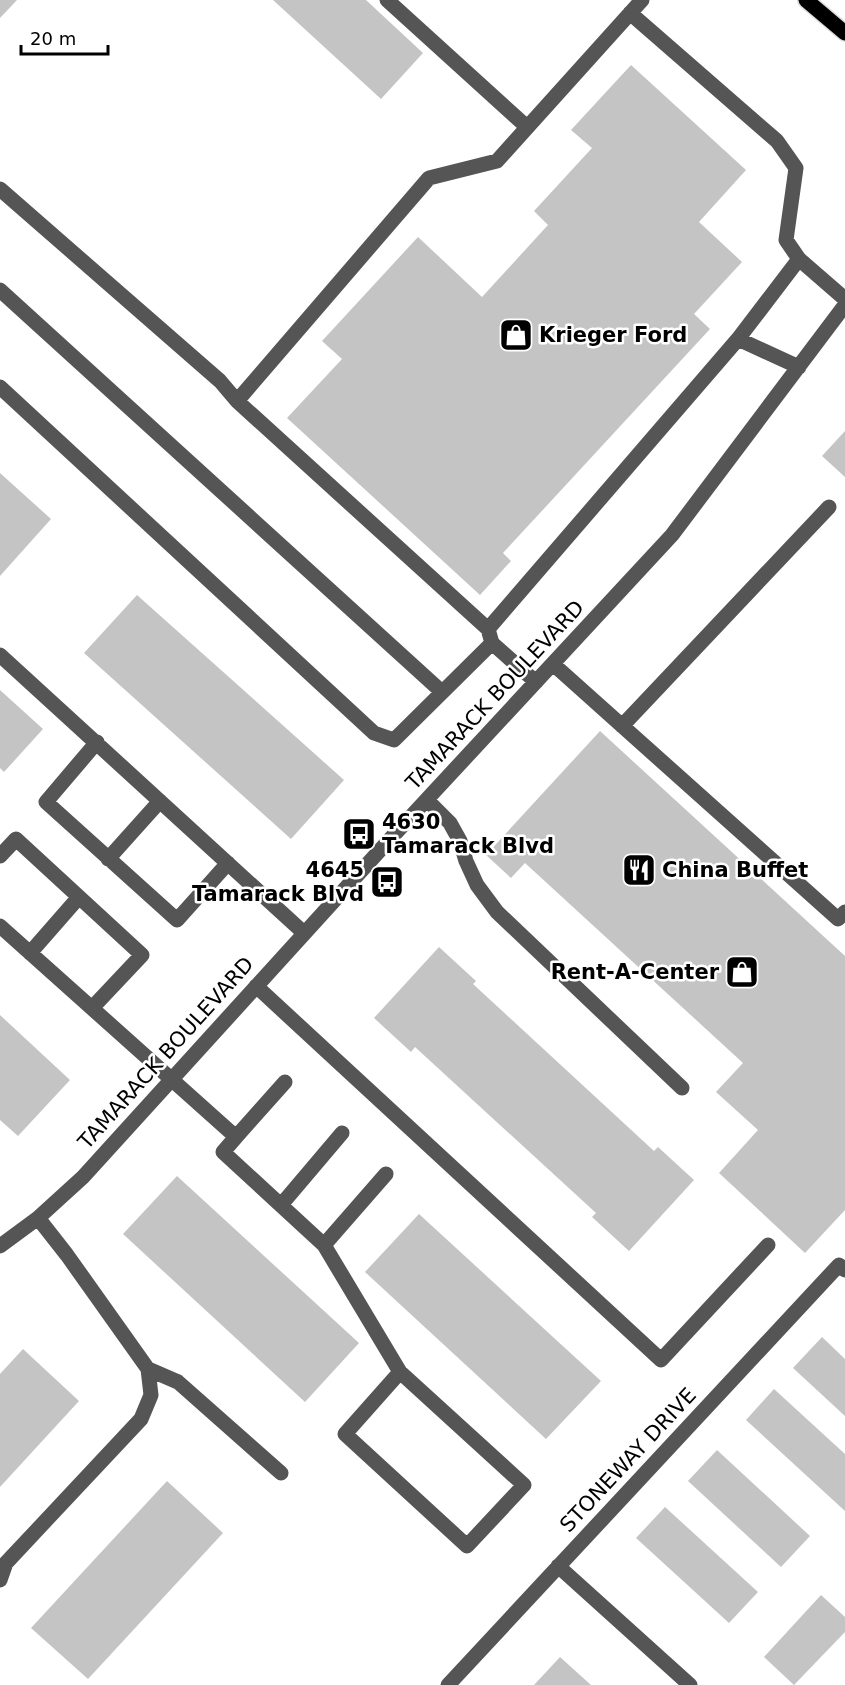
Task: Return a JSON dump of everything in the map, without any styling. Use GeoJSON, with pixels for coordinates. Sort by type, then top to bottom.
{"type":"FeatureCollection","features":[{"type":"Feature","properties":{"kind":"main road"},"geometry":{"type":"LineString","coordinates":[[807,0],[845,33]]}},
{"type":"Feature","properties":{"kind":"street"},"geometry":{"type":"LineString","coordinates":[[387,0],[527,127]]}},
{"type":"Feature","properties":{"kind":"street"},"geometry":{"type":"LineString","coordinates":[[237,401],[429,178],[497,161],[642,0]]}},
{"type":"Feature","properties":{"kind":"street"},"geometry":{"type":"LineString","coordinates":[[630,13],[777,141],[796,168],[786,240],[799,259],[845,299]]}},
{"type":"Feature","properties":{"kind":"street"},"geometry":{"type":"LineString","coordinates":[[0,189],[220,381],[237,401],[490,636],[536,682]]}},
{"type":"Feature","properties":{"kind":"street"},"geometry":{"type":"LineString","coordinates":[[0,387],[374,733],[394,740],[442,692],[490,636],[738,339],[799,259]]}},
{"type":"Feature","properties":{"kind":"street"},"geometry":{"type":"LineString","coordinates":[[0,290],[442,692]]}},
{"type":"Feature","properties":{"kind":"street","name":"TAMARACK BOULEVARD"},"geometry":{"type":"LineString","coordinates":[[0,1246],[38,1218],[83,1177],[304,933],[672,535],[845,305]]}},
{"type":"Feature","properties":{"kind":"street"},"geometry":{"type":"LineString","coordinates":[[738,339],[799,368]]}},
{"type":"Feature","properties":{"kind":"street"},"geometry":{"type":"LineString","coordinates":[[622,726],[829,507]]}},
{"type":"Feature","properties":{"kind":"street"},"geometry":{"type":"LineString","coordinates":[[0,654],[304,933]]}},
{"type":"Feature","properties":{"kind":"street"},"geometry":{"type":"LineString","coordinates":[[553,664],[838,920],[845,912]]}},
{"type":"Feature","properties":{"kind":"street"},"geometry":{"type":"LineString","coordinates":[[97,742],[46,802],[177,920],[228,863]]}},
{"type":"Feature","properties":{"kind":"street"},"geometry":{"type":"LineString","coordinates":[[427,800],[450,823],[460,841],[477,885],[497,912],[682,1088]]}},
{"type":"Feature","properties":{"kind":"street"},"geometry":{"type":"LineString","coordinates":[[108,859],[160,801]]}},
{"type":"Feature","properties":{"kind":"street"},"geometry":{"type":"LineString","coordinates":[[0,856],[16,838],[142,955],[92,1008]]}},
{"type":"Feature","properties":{"kind":"street"},"geometry":{"type":"LineString","coordinates":[[30,953],[79,897]]}},
{"type":"Feature","properties":{"kind":"street"},"geometry":{"type":"LineString","coordinates":[[0,926],[236,1137]]}},
{"type":"Feature","properties":{"kind":"street"},"geometry":{"type":"LineString","coordinates":[[256,986],[661,1360],[768,1245]]}},
{"type":"Feature","properties":{"kind":"street"},"geometry":{"type":"LineString","coordinates":[[285,1082],[223,1152],[324,1245],[400,1372],[524,1485],[467,1546],[345,1434],[400,1372]]}},
{"type":"Feature","properties":{"kind":"street"},"geometry":{"type":"LineString","coordinates":[[281,1205],[342,1133]]}},
{"type":"Feature","properties":{"kind":"street"},"geometry":{"type":"LineString","coordinates":[[324,1245],[386,1174]]}},
{"type":"Feature","properties":{"kind":"street"},"geometry":{"type":"LineString","coordinates":[[0,1580],[6,1563],[141,1419],[151,1395],[148,1369],[38,1218]]}},
{"type":"Feature","properties":{"kind":"street","name":"STONEWAY DRIVE"},"geometry":{"type":"LineString","coordinates":[[448,1685],[842,1268]]}},
{"type":"Feature","properties":{"kind":"street"},"geometry":{"type":"LineString","coordinates":[[148,1369],[178,1382],[281,1473]]}},
{"type":"Feature","properties":{"kind":"street"},"geometry":{"type":"LineString","coordinates":[[558,1566],[690,1685]]}},
{"type":"Feature","properties":{"kind":"building"},"geometry":{"type":"Polygon","coordinates":[[[0,0],[17,0],[0,18],[0,0]]]}},
{"type":"Feature","properties":{"kind":"building"},"geometry":{"type":"Polygon","coordinates":[[[273,0],[366,0],[423,53],[381,99],[273,0]]]}},
{"type":"Feature","properties":{"kind":"building","name":"Krieger Ford"},"geometry":{"type":"Polygon","coordinates":[[[631,65],[746,170],[699,222],[742,262],[694,314],[710,329],[503,553],[511,561],[480,595],[287,418],[342,359],[322,341],[418,237],[482,297],[548,225],[534,211],[592,148],[571,130],[631,65]]]}},
{"type":"Feature","properties":{"kind":"building"},"geometry":{"type":"Polygon","coordinates":[[[845,431],[845,477],[822,456],[845,431]]]}},
{"type":"Feature","properties":{"kind":"building"},"geometry":{"type":"Polygon","coordinates":[[[0,473],[51,519],[0,576],[0,473]]]}},
{"type":"Feature","properties":{"kind":"building"},"geometry":{"type":"Polygon","coordinates":[[[137,595],[344,780],[291,839],[84,653],[137,595]]]}},
{"type":"Feature","properties":{"kind":"building"},"geometry":{"type":"Polygon","coordinates":[[[0,690],[43,729],[4,772],[0,768],[0,690]]]}},
{"type":"Feature","properties":{"kind":"building"},"geometry":{"type":"Polygon","coordinates":[[[600,731],[845,956],[845,1210],[805,1253],[719,1173],[758,1130],[716,1092],[743,1063],[525,863],[511,878],[486,855],[600,731]]]}},
{"type":"Feature","properties":{"kind":"building"},"geometry":{"type":"Polygon","coordinates":[[[439,947],[476,981],[473,984],[654,1151],[658,1147],[694,1180],[629,1251],[592,1217],[596,1213],[415,1047],[411,1052],[374,1018],[439,947]]]}},
{"type":"Feature","properties":{"kind":"building"},"geometry":{"type":"Polygon","coordinates":[[[0,1015],[70,1080],[18,1136],[0,1120],[0,1015]]]}},
{"type":"Feature","properties":{"kind":"building"},"geometry":{"type":"Polygon","coordinates":[[[177,1176],[359,1343],[305,1402],[123,1234],[177,1176]]]}},
{"type":"Feature","properties":{"kind":"building"},"geometry":{"type":"Polygon","coordinates":[[[419,1214],[601,1381],[546,1439],[365,1272],[419,1214]]]}},
{"type":"Feature","properties":{"kind":"building"},"geometry":{"type":"Polygon","coordinates":[[[822,1337],[845,1359],[845,1416],[793,1368],[822,1337]]]}},
{"type":"Feature","properties":{"kind":"building"},"geometry":{"type":"Polygon","coordinates":[[[23,1349],[79,1401],[0,1487],[0,1374],[23,1349]]]}},
{"type":"Feature","properties":{"kind":"building"},"geometry":{"type":"Polygon","coordinates":[[[774,1389],[845,1454],[845,1511],[746,1420],[774,1389]]]}},
{"type":"Feature","properties":{"kind":"building"},"geometry":{"type":"Polygon","coordinates":[[[717,1450],[810,1536],[781,1567],[688,1481],[717,1450]]]}},
{"type":"Feature","properties":{"kind":"building"},"geometry":{"type":"Polygon","coordinates":[[[167,1481],[223,1533],[88,1679],[31,1628],[167,1481]]]}},
{"type":"Feature","properties":{"kind":"building"},"geometry":{"type":"Polygon","coordinates":[[[665,1507],[758,1592],[729,1623],[636,1538],[665,1507]]]}},
{"type":"Feature","properties":{"kind":"building"},"geometry":{"type":"Polygon","coordinates":[[[821,1595],[845,1617],[845,1632],[794,1685],[764,1657],[821,1595]]]}},
{"type":"Feature","properties":{"kind":"building"},"geometry":{"type":"Polygon","coordinates":[[[560,1657],[591,1685],[534,1685],[560,1657]]]}},
{"type":"Feature","properties":{"kind":"place","name":"Krieger Ford"},"geometry":{"type":"Point","coordinates":[516,335]}},
{"type":"Feature","properties":{"kind":"place","name":"4630 Tamarack Blvd"},"geometry":{"type":"Point","coordinates":[359,834]}},
{"type":"Feature","properties":{"kind":"place","name":"China Buffet"},"geometry":{"type":"Point","coordinates":[639,870]}},
{"type":"Feature","properties":{"kind":"place","name":"4645 Tamarack Blvd"},"geometry":{"type":"Point","coordinates":[387,882]}},
{"type":"Feature","properties":{"kind":"place","name":"Rent-A-Center"},"geometry":{"type":"Point","coordinates":[742,972]}}]}
